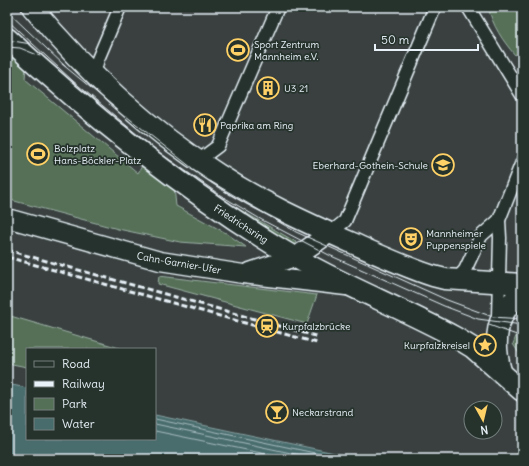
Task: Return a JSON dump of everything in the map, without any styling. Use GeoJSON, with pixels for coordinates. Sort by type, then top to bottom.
{"type":"FeatureCollection","features":[{"type":"Feature","properties":{"kind":"main road"},"geometry":{"type":"LineString","coordinates":[[32,7],[94,74],[151,125],[218,175],[265,202],[330,233],[423,273],[456,280],[500,276],[522,284]]}},
{"type":"Feature","properties":{"kind":"main road","name":"Friedrichsring"},"geometry":{"type":"LineString","coordinates":[[7,38],[85,106],[162,168],[220,210],[296,257],[455,337],[473,348],[501,371]]}},
{"type":"Feature","properties":{"kind":"main road"},"geometry":{"type":"LineString","coordinates":[[522,294],[505,310],[498,329],[497,348],[501,371],[522,391]]}},
{"type":"Feature","properties":{"kind":"street"},"geometry":{"type":"LineString","coordinates":[[94,74],[98,59],[120,7]]}},
{"type":"Feature","properties":{"kind":"street"},"geometry":{"type":"LineString","coordinates":[[198,161],[218,146],[278,7]]}},
{"type":"Feature","properties":{"kind":"street"},"geometry":{"type":"LineString","coordinates":[[243,274],[296,257],[345,221],[435,7]]}},
{"type":"Feature","properties":{"kind":"street"},"geometry":{"type":"LineString","coordinates":[[468,7],[522,95]]}},
{"type":"Feature","properties":{"kind":"street"},"geometry":{"type":"LineString","coordinates":[[456,280],[465,270],[481,236],[498,220],[522,162]]}},
{"type":"Feature","properties":{"kind":"street","name":"Cahn-Garnier-Ufer"},"geometry":{"type":"LineString","coordinates":[[7,218],[138,256],[243,274],[354,287]]}},
{"type":"Feature","properties":{"kind":"street"},"geometry":{"type":"LineString","coordinates":[[498,220],[500,276],[498,329]]}},
{"type":"Feature","properties":{"kind":"green space"},"geometry":{"type":"Polygon","coordinates":[[[488,7],[522,7],[522,51],[515,55],[506,44],[495,27],[488,7]]]}},
{"type":"Feature","properties":{"kind":"green space"},"geometry":{"type":"Polygon","coordinates":[[[7,51],[26,66],[25,79],[138,173],[143,164],[174,187],[176,206],[226,233],[246,247],[180,242],[118,229],[7,199],[7,51]]]}},
{"type":"Feature","properties":{"kind":"green space"},"geometry":{"type":"Polygon","coordinates":[[[225,201],[296,242],[294,246],[224,203],[225,201]]]}},
{"type":"Feature","properties":{"kind":"green space"},"geometry":{"type":"Polygon","coordinates":[[[159,276],[317,295],[307,324],[158,284],[159,276]]]}},
{"type":"Feature","properties":{"kind":"green space"},"geometry":{"type":"Polygon","coordinates":[[[7,315],[120,348],[26,348],[26,367],[7,363],[7,315]]]}},
{"type":"Feature","properties":{"kind":"green space"},"geometry":{"type":"Polygon","coordinates":[[[522,321],[522,358],[513,344],[522,321]]]}},
{"type":"Feature","properties":{"kind":"water"},"geometry":{"type":"Polygon","coordinates":[[[7,384],[26,388],[26,440],[156,440],[156,415],[363,459],[7,459],[7,384]]]}},
{"type":"Feature","properties":{"kind":"tram line"},"geometry":{"type":"LineString","coordinates":[[7,11],[66,67]]}},
{"type":"Feature","properties":{"kind":"tram line"},"geometry":{"type":"LineString","coordinates":[[7,20],[73,81],[157,151],[220,195],[262,220],[329,255],[444,306],[478,319],[522,325]]}},
{"type":"Feature","properties":{"kind":"tram line"},"geometry":{"type":"LineString","coordinates":[[7,40],[31,44]]}},
{"type":"Feature","properties":{"kind":"tram line"},"geometry":{"type":"LineString","coordinates":[[7,47],[20,48],[40,56]]}},
{"type":"Feature","properties":{"kind":"tram line"},"geometry":{"type":"LineString","coordinates":[[62,64],[113,106]]}},
{"type":"Feature","properties":{"kind":"tram line"},"geometry":{"type":"LineString","coordinates":[[126,116],[192,168]]}},
{"type":"Feature","properties":{"kind":"tram line"},"geometry":{"type":"LineString","coordinates":[[210,181],[296,232],[447,300],[493,317],[522,319]]}},
{"type":"Feature","properties":{"kind":"tram line"},"geometry":{"type":"LineString","coordinates":[[489,325],[522,337]]}},
{"type":"Feature","properties":{"kind":"railway"},"geometry":{"type":"LineString","coordinates":[[7,250],[319,337]]}},
{"type":"Feature","properties":{"kind":"railway"},"geometry":{"type":"LineString","coordinates":[[7,257],[317,343]]}},
{"type":"Feature","properties":{"kind":"place","name":"Sport Zentrum Mannheim e.V."},"geometry":{"type":"Point","coordinates":[238,50]}},
{"type":"Feature","properties":{"kind":"place","name":"U3 21"},"geometry":{"type":"Point","coordinates":[268,88]}},
{"type":"Feature","properties":{"kind":"place","name":"Paprika am Ring"},"geometry":{"type":"Point","coordinates":[205,125]}},
{"type":"Feature","properties":{"kind":"place","name":"Bolzplatz Hans-Böckler-Platz"},"geometry":{"type":"Point","coordinates":[38,154]}},
{"type":"Feature","properties":{"kind":"place","name":"Eberhard-Gothein-Schule"},"geometry":{"type":"Point","coordinates":[443,165]}},
{"type":"Feature","properties":{"kind":"place","name":"Mannheimer Puppenspiele"},"geometry":{"type":"Point","coordinates":[411,239]}},
{"type":"Feature","properties":{"kind":"place","name":"Kurpfalzbrücke"},"geometry":{"type":"Point","coordinates":[267,326]}},
{"type":"Feature","properties":{"kind":"place","name":"Kurpfalzkreisel"},"geometry":{"type":"Point","coordinates":[485,345]}},
{"type":"Feature","properties":{"kind":"place","name":"Neckarstrand"},"geometry":{"type":"Point","coordinates":[277,412]}}]}
